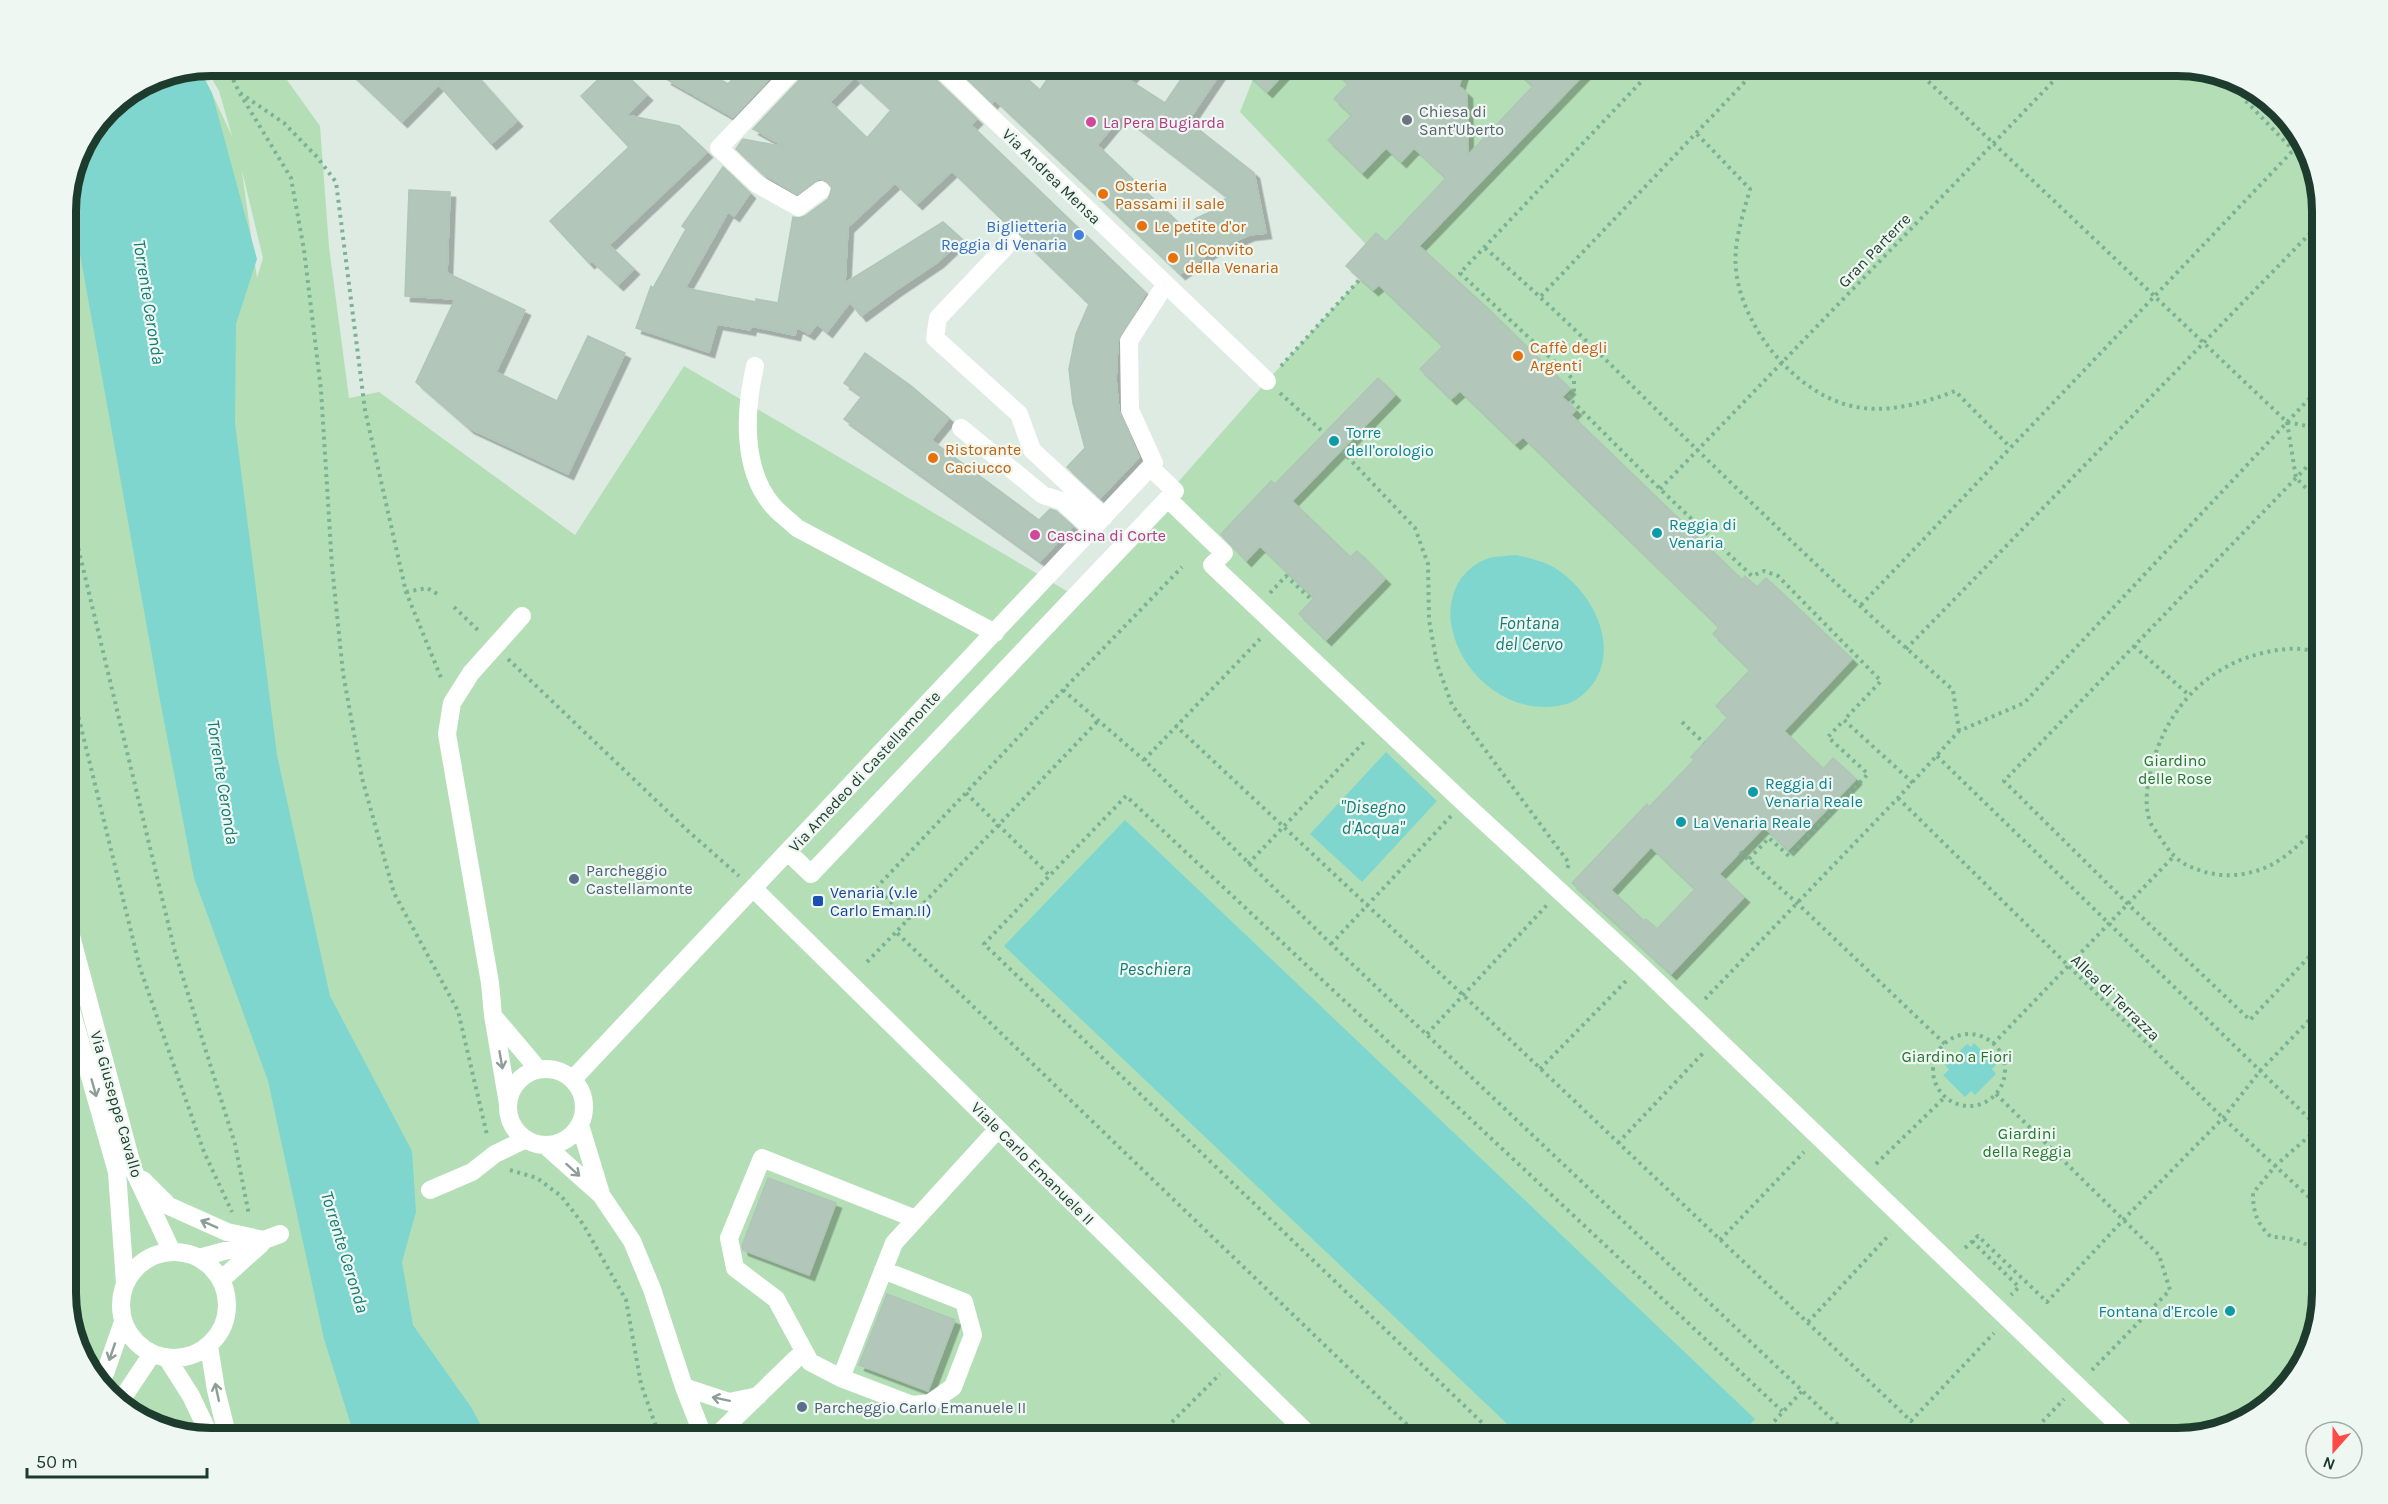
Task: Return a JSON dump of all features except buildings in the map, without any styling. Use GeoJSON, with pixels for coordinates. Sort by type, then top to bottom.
{"type":"FeatureCollection","features":[{"type":"Feature","properties":{"kind":"street"},"geometry":{"type":"LineString","coordinates":[[787,76],[718,148],[757,183],[798,207],[821,190]]}},
{"type":"Feature","properties":{"kind":"street","name":"Via Andrea Mensa"},"geometry":{"type":"LineString","coordinates":[[948,76],[1267,381]]}},
{"type":"Feature","properties":{"kind":"street"},"geometry":{"type":"LineString","coordinates":[[1012,240],[938,318],[935,338],[1019,414],[1032,450],[1098,523]]}},
{"type":"Feature","properties":{"kind":"street"},"geometry":{"type":"LineString","coordinates":[[788,852],[811,874],[1175,491],[1152,465],[1130,410],[1129,341],[1165,285]]}},
{"type":"Feature","properties":{"kind":"street"},"geometry":{"type":"LineString","coordinates":[[755,366],[746,421],[751,458],[762,490],[773,506],[797,528],[995,633]]}},
{"type":"Feature","properties":{"kind":"street"},"geometry":{"type":"LineString","coordinates":[[961,428],[1043,495],[1062,501],[1098,523]]}},
{"type":"Feature","properties":{"kind":"street","name":"Via Amedeo di Castellamonte"},"geometry":{"type":"LineString","coordinates":[[573,1079],[1152,465]]}},
{"type":"Feature","properties":{"kind":"street"},"geometry":{"type":"LineString","coordinates":[[1168,499],[1224,553],[1212,565],[1641,966],[2121,1427]]}},
{"type":"Feature","properties":{"kind":"street"},"geometry":{"type":"LineString","coordinates":[[522,616],[471,673],[452,703],[447,734],[510,1113],[526,1139],[545,1145],[601,1195],[632,1241],[652,1289],[700,1427]]}},
{"type":"Feature","properties":{"kind":"street","name":"Viale Carlo Emanuele II"},"geometry":{"type":"LineString","coordinates":[[754,889],[1301,1427]]}},
{"type":"Feature","properties":{"kind":"street","name":"Via Giuseppe Cavallo"},"geometry":{"type":"LineString","coordinates":[[77,958],[133,1169],[172,1252]]}},
{"type":"Feature","properties":{"kind":"street"},"geometry":{"type":"LineString","coordinates":[[493,1015],[538,1069]]}},
{"type":"Feature","properties":{"kind":"street","name":"Via Giuseppe Cavallo"},"geometry":{"type":"LineString","coordinates":[[77,1031],[117,1172],[125,1283]]}},
{"type":"Feature","properties":{"kind":"street"},"geometry":{"type":"LineString","coordinates":[[495,1154],[510,1113],[511,1092],[517,1082],[538,1069],[557,1070],[573,1079],[584,1101],[584,1113],[574,1134],[566,1140],[545,1145]]}},
{"type":"Feature","properties":{"kind":"street"},"geometry":{"type":"LineString","coordinates":[[580,1125],[601,1195]]}},
{"type":"Feature","properties":{"kind":"street"},"geometry":{"type":"LineString","coordinates":[[841,1378],[894,1243],[998,1129]]}},
{"type":"Feature","properties":{"kind":"street"},"geometry":{"type":"LineString","coordinates":[[430,1190],[472,1172],[495,1154],[526,1139]]}},
{"type":"Feature","properties":{"kind":"street"},"geometry":{"type":"LineString","coordinates":[[883,1270],[964,1302],[973,1335],[953,1387],[930,1403],[912,1405],[841,1378],[810,1362],[776,1299],[735,1268],[729,1238],[762,1158],[916,1219]]}},
{"type":"Feature","properties":{"kind":"street"},"geometry":{"type":"LineString","coordinates":[[133,1169],[169,1206],[227,1232],[272,1237]]}},
{"type":"Feature","properties":{"kind":"street"},"geometry":{"type":"LineString","coordinates":[[199,1258],[272,1237]]}},
{"type":"Feature","properties":{"kind":"street"},"geometry":{"type":"LineString","coordinates":[[221,1280],[272,1237]]}},
{"type":"Feature","properties":{"kind":"street"},"geometry":{"type":"LineString","coordinates":[[159,1356],[182,1358],[197,1354],[209,1346],[220,1332],[227,1315],[227,1298],[221,1280],[212,1268],[199,1258],[186,1253],[157,1254],[133,1270],[125,1283],[120,1309],[129,1335],[159,1356],[191,1396],[206,1427]]}},
{"type":"Feature","properties":{"kind":"street"},"geometry":{"type":"LineString","coordinates":[[104,1375],[123,1322]]}},
{"type":"Feature","properties":{"kind":"street"},"geometry":{"type":"LineString","coordinates":[[209,1346],[225,1427]]}},
{"type":"Feature","properties":{"kind":"street"},"geometry":{"type":"LineString","coordinates":[[726,1427],[804,1352]]}},
{"type":"Feature","properties":{"kind":"street"},"geometry":{"type":"LineString","coordinates":[[125,1396],[159,1356]]}},
{"type":"Feature","properties":{"kind":"street"},"geometry":{"type":"LineString","coordinates":[[684,1387],[729,1402],[760,1395]]}},
{"type":"Feature","properties":{"kind":"path"},"geometry":{"type":"LineString","coordinates":[[232,76],[291,178],[302,240],[321,390],[332,566],[343,673],[362,778],[394,893],[458,1011],[484,1129],[495,1154],[507,1169],[537,1178],[561,1196],[583,1224],[626,1300],[641,1384],[656,1427]]}},
{"type":"Feature","properties":{"kind":"path"},"geometry":{"type":"LineString","coordinates":[[1647,76],[1460,273],[1574,380],[1574,390],[1569,398],[1660,489],[1752,576],[1764,571],[1778,576],[1881,681],[1828,736],[1868,774],[1789,856],[1769,838],[1749,860]]}},
{"type":"Feature","properties":{"kind":"path"},"geometry":{"type":"LineString","coordinates":[[1541,296],[1751,76]]}},
{"type":"Feature","properties":{"kind":"path"},"geometry":{"type":"LineString","coordinates":[[1922,76],[2287,422],[2311,427]]}},
{"type":"Feature","properties":{"kind":"path","name":"Gran Parterre"},"geometry":{"type":"LineString","coordinates":[[1660,489],[2058,76]]}},
{"type":"Feature","properties":{"kind":"path"},"geometry":{"type":"LineString","coordinates":[[239,92],[284,123],[317,157],[336,182],[365,410],[406,592],[452,703]]}},
{"type":"Feature","properties":{"kind":"path"},"geometry":{"type":"LineString","coordinates":[[1861,605],[2294,150],[2243,98],[2243,95]]}},
{"type":"Feature","properties":{"kind":"path"},"geometry":{"type":"LineString","coordinates":[[1697,134],[1750,189],[1737,236],[1736,270],[1743,298],[1756,327],[1782,363],[1802,381],[1824,395],[1856,407],[1896,408],[1929,401],[1955,391],[2010,447]]}},
{"type":"Feature","properties":{"kind":"path"},"geometry":{"type":"LineString","coordinates":[[1906,649],[2311,232]]}},
{"type":"Feature","properties":{"kind":"path"},"geometry":{"type":"LineString","coordinates":[[1485,248],[1541,296],[1697,450],[1906,649],[1953,690],[1959,731]]}},
{"type":"Feature","properties":{"kind":"path"},"geometry":{"type":"LineString","coordinates":[[1324,433],[1267,381],[1361,278]]}},
{"type":"Feature","properties":{"kind":"path"},"geometry":{"type":"LineString","coordinates":[[1713,1008],[1705,1000],[1959,731],[2024,703],[2311,396]]}},
{"type":"Feature","properties":{"kind":"path"},"geometry":{"type":"LineString","coordinates":[[2287,422],[2296,478],[2311,493]]}},
{"type":"Feature","properties":{"kind":"path"},"geometry":{"type":"LineString","coordinates":[[1342,451],[1415,528],[1428,564],[1429,620],[1437,664],[1452,705],[1569,863],[1566,873]]}},
{"type":"Feature","properties":{"kind":"path"},"geometry":{"type":"LineString","coordinates":[[2311,462],[2004,781],[2129,905],[2250,1020],[2312,954]]}},
{"type":"Feature","properties":{"kind":"path"},"geometry":{"type":"LineString","coordinates":[[77,543],[175,952],[235,1144],[251,1225],[272,1237]]}},
{"type":"Feature","properties":{"kind":"path"},"geometry":{"type":"LineString","coordinates":[[909,919],[876,888],[1182,567]]}},
{"type":"Feature","properties":{"kind":"path"},"geometry":{"type":"LineString","coordinates":[[1286,576],[1312,600]]}},
{"type":"Feature","properties":{"kind":"path"},"geometry":{"type":"LineString","coordinates":[[406,592],[427,588],[441,596]]}},
{"type":"Feature","properties":{"kind":"path"},"geometry":{"type":"LineString","coordinates":[[454,607],[687,830],[733,870]]}},
{"type":"Feature","properties":{"kind":"path"},"geometry":{"type":"LineString","coordinates":[[1144,760],[1275,625]]}},
{"type":"Feature","properties":{"kind":"path"},"geometry":{"type":"LineString","coordinates":[[2134,646],[2189,695]]}},
{"type":"Feature","properties":{"kind":"path"},"geometry":{"type":"LineString","coordinates":[[2311,652],[2288,648],[2254,655],[2223,668],[2207,679],[2174,712],[2160,738],[2151,766],[2146,795],[2151,823],[2173,857],[2187,866],[2218,876],[2247,873],[2269,866],[2312,833]]}},
{"type":"Feature","properties":{"kind":"path"},"geometry":{"type":"LineString","coordinates":[[1063,690],[1097,722],[1144,760],[1331,944],[1803,1389],[1840,1427]]}},
{"type":"Feature","properties":{"kind":"path"},"geometry":{"type":"LineString","coordinates":[[77,711],[140,968],[204,1152],[232,1211],[242,1218]]}},
{"type":"Feature","properties":{"kind":"path"},"geometry":{"type":"LineString","coordinates":[[1844,720],[1912,783]]}},
{"type":"Feature","properties":{"kind":"path"},"geometry":{"type":"LineString","coordinates":[[867,962],[1097,722]]}},
{"type":"Feature","properties":{"kind":"path"},"geometry":{"type":"LineString","coordinates":[[1682,722],[1704,743]]}},
{"type":"Feature","properties":{"kind":"path"},"geometry":{"type":"LineString","coordinates":[[1248,864],[1382,724]]}},
{"type":"Feature","properties":{"kind":"path"},"geometry":{"type":"LineString","coordinates":[[1176,725],[1365,905],[1463,994],[1911,1421],[2007,1319]]}},
{"type":"Feature","properties":{"kind":"path"},"geometry":{"type":"LineString","coordinates":[[1937,756],[2312,1119]]}},
{"type":"Feature","properties":{"kind":"path"},"geometry":{"type":"LineString","coordinates":[[966,793],[1049,875]]}},
{"type":"Feature","properties":{"kind":"path"},"geometry":{"type":"LineString","coordinates":[[1487,1427],[984,944],[1126,796],[1782,1411]]}},
{"type":"Feature","properties":{"kind":"path","name":"Allea di Terrazza"},"geometry":{"type":"LineString","coordinates":[[1898,798],[2223,1118],[2312,1199]]}},
{"type":"Feature","properties":{"kind":"path"},"geometry":{"type":"LineString","coordinates":[[1331,944],[1365,905],[1464,803]]}},
{"type":"Feature","properties":{"kind":"path"},"geometry":{"type":"LineString","coordinates":[[1740,852],[1945,1044]]}},
{"type":"Feature","properties":{"kind":"path"},"geometry":{"type":"LineString","coordinates":[[1993,1044],[2173,857]]}},
{"type":"Feature","properties":{"kind":"path"},"geometry":{"type":"LineString","coordinates":[[1427,1034],[1560,891]]}},
{"type":"Feature","properties":{"kind":"path"},"geometry":{"type":"LineString","coordinates":[[896,932],[1410,1427]]}},
{"type":"Feature","properties":{"kind":"path"},"geometry":{"type":"LineString","coordinates":[[1540,1069],[1641,966]]}},
{"type":"Feature","properties":{"kind":"path"},"geometry":{"type":"LineString","coordinates":[[1962,1251],[1978,1236],[2047,1302],[2223,1118],[2260,1071],[2312,1018]]}},
{"type":"Feature","properties":{"kind":"path"},"geometry":{"type":"LineString","coordinates":[[1974,1035],[1993,1044],[2000,1052],[2004,1063],[2002,1084],[1996,1094],[1977,1106],[1965,1106],[1945,1097],[1937,1088],[1933,1076],[1937,1053],[1945,1044],[1953,1038],[1974,1035]]}},
{"type":"Feature","properties":{"kind":"path"},"geometry":{"type":"LineString","coordinates":[[1618,1143],[1717,1039]]}},
{"type":"Feature","properties":{"kind":"path"},"geometry":{"type":"LineString","coordinates":[[1996,1094],[2159,1255],[2169,1290],[2037,1427]]}},
{"type":"Feature","properties":{"kind":"path"},"geometry":{"type":"LineString","coordinates":[[1873,1167],[1945,1097]]}},
{"type":"Feature","properties":{"kind":"path"},"geometry":{"type":"LineString","coordinates":[[2312,1136],[2276,1165],[2253,1192],[2253,1210],[2261,1228],[2271,1237],[2286,1237],[2301,1242],[2312,1249]]}},
{"type":"Feature","properties":{"kind":"path"},"geometry":{"type":"LineString","coordinates":[[1720,1240],[1818,1137]]}},
{"type":"Feature","properties":{"kind":"path"},"geometry":{"type":"LineString","coordinates":[[1808,1322],[1903,1220]]}},
{"type":"Feature","properties":{"kind":"path"},"geometry":{"type":"LineString","coordinates":[[1972,1241],[2019,1287]]}},
{"type":"Feature","properties":{"kind":"path"},"geometry":{"type":"LineString","coordinates":[[1167,1427],[1233,1360]]}},
{"type":"Feature","properties":{"kind":"path"},"geometry":{"type":"LineString","coordinates":[[1768,1427],[1803,1389]]}},
{"type":"Feature","properties":{"kind":"green space"},"geometry":{"type":"Polygon","coordinates":[[[210,76],[284,76],[320,126],[329,247],[349,398],[379,392],[575,535],[684,366],[1077,597],[1267,381],[1379,258],[1240,112],[1253,79],[1249,76],[2176,76],[2211,81],[2251,99],[2278,123],[2298,152],[2309,185],[2311,203],[2312,1292],[2307,1327],[2301,1344],[2284,1375],[2259,1400],[2228,1417],[2211,1423],[2176,1427],[212,1427],[177,1423],[160,1417],[129,1400],[104,1375],[95,1360],[81,1327],[77,1301],[77,203],[79,185],[90,152],[104,129],[123,110],[137,99],[160,87],[185,79],[204,77],[232,136],[219,91],[210,76]],[[242,171],[257,278],[263,258],[242,171]]]}},
{"type":"Feature","properties":{"kind":"water","name":"Torrente Ceronda"},"geometry":{"type":"Polygon","coordinates":[[[203,77],[212,93],[257,259],[236,324],[235,423],[277,755],[330,996],[412,1151],[416,1212],[402,1262],[413,1325],[471,1407],[482,1427],[352,1427],[324,1339],[268,1081],[194,878],[77,237],[77,203],[79,185],[90,152],[104,129],[116,116],[137,99],[160,87],[185,79],[203,77]]]}},
{"type":"Feature","properties":{"kind":"water","name":"Fontana del Cervo"},"geometry":{"type":"Polygon","coordinates":[[[1516,555],[1546,563],[1568,578],[1579,589],[1597,618],[1604,650],[1602,666],[1589,688],[1579,698],[1567,704],[1547,707],[1527,705],[1509,699],[1492,689],[1477,676],[1465,660],[1456,642],[1450,612],[1453,595],[1460,580],[1473,567],[1489,558],[1516,555]]]}},
{"type":"Feature","properties":{"kind":"water","name":"\"Disegno d'Acqua\""},"geometry":{"type":"Polygon","coordinates":[[[1386,752],[1437,801],[1362,882],[1310,834],[1386,752]]]}},
{"type":"Feature","properties":{"kind":"water","name":"Peschiera"},"geometry":{"type":"Polygon","coordinates":[[[1125,820],[1755,1419],[1747,1427],[1510,1427],[1004,946],[1125,820]]]}},
{"type":"Feature","properties":{"kind":"water"},"geometry":{"type":"Polygon","coordinates":[[[1974,1043],[1996,1065],[1992,1069],[1996,1074],[1975,1095],[1971,1091],[1965,1097],[1943,1075],[1949,1070],[1945,1065],[1967,1044],[1971,1047],[1974,1043]]]}},
{"type":"Feature","properties":{"kind":"place","name":"Chiesa di Sant'Uberto"},"geometry":{"type":"Point","coordinates":[1407,120]}},
{"type":"Feature","properties":{"kind":"place","name":"La Pera Bugiarda"},"geometry":{"type":"Point","coordinates":[1091,122]}},
{"type":"Feature","properties":{"kind":"place","name":"Osteria Passami il sale"},"geometry":{"type":"Point","coordinates":[1103,194]}},
{"type":"Feature","properties":{"kind":"place","name":"Le petite d'or"},"geometry":{"type":"Point","coordinates":[1142,226]}},
{"type":"Feature","properties":{"kind":"place","name":"Biglietteria Reggia di Venaria"},"geometry":{"type":"Point","coordinates":[1079,235]}},
{"type":"Feature","properties":{"kind":"place","name":"Il Convito della Venaria"},"geometry":{"type":"Point","coordinates":[1173,258]}},
{"type":"Feature","properties":{"kind":"place","name":"Caffè degli Argenti"},"geometry":{"type":"Point","coordinates":[1518,356]}},
{"type":"Feature","properties":{"kind":"place","name":"Torre dell'orologio"},"geometry":{"type":"Point","coordinates":[1334,441]}},
{"type":"Feature","properties":{"kind":"place","name":"Ristorante Caciucco"},"geometry":{"type":"Point","coordinates":[933,458]}},
{"type":"Feature","properties":{"kind":"place","name":"Reggia di Venaria"},"geometry":{"type":"Point","coordinates":[1657,533]}},
{"type":"Feature","properties":{"kind":"place","name":"Cascina di Corte"},"geometry":{"type":"Point","coordinates":[1035,535]}},
{"type":"Feature","properties":{"kind":"place","name":"Reggia di Venaria Reale"},"geometry":{"type":"Point","coordinates":[1753,792]}},
{"type":"Feature","properties":{"kind":"place","name":"La Venaria Reale"},"geometry":{"type":"Point","coordinates":[1681,822]}},
{"type":"Feature","properties":{"kind":"place","name":"Parcheggio Castellamonte"},"geometry":{"type":"Point","coordinates":[574,879]}},
{"type":"Feature","properties":{"kind":"place","name":"Venaria (v.le Carlo Eman.II)"},"geometry":{"type":"Point","coordinates":[818,901]}},
{"type":"Feature","properties":{"kind":"place","name":"Fontana d'Ercole"},"geometry":{"type":"Point","coordinates":[2230,1311]}},
{"type":"Feature","properties":{"kind":"place","name":"Parcheggio Carlo Emanuele II"},"geometry":{"type":"Point","coordinates":[802,1407]}},
{"type":"Feature","properties":{"kind":"park label","name":"Giardino delle Rose"},"geometry":{"type":"Point","coordinates":[2175,769]}},
{"type":"Feature","properties":{"kind":"park label","name":"Giardino a Fiori"},"geometry":{"type":"Point","coordinates":[1957,1056]}},
{"type":"Feature","properties":{"kind":"park label","name":"Giardini della Reggia"},"geometry":{"type":"Point","coordinates":[2027,1142]}}]}
